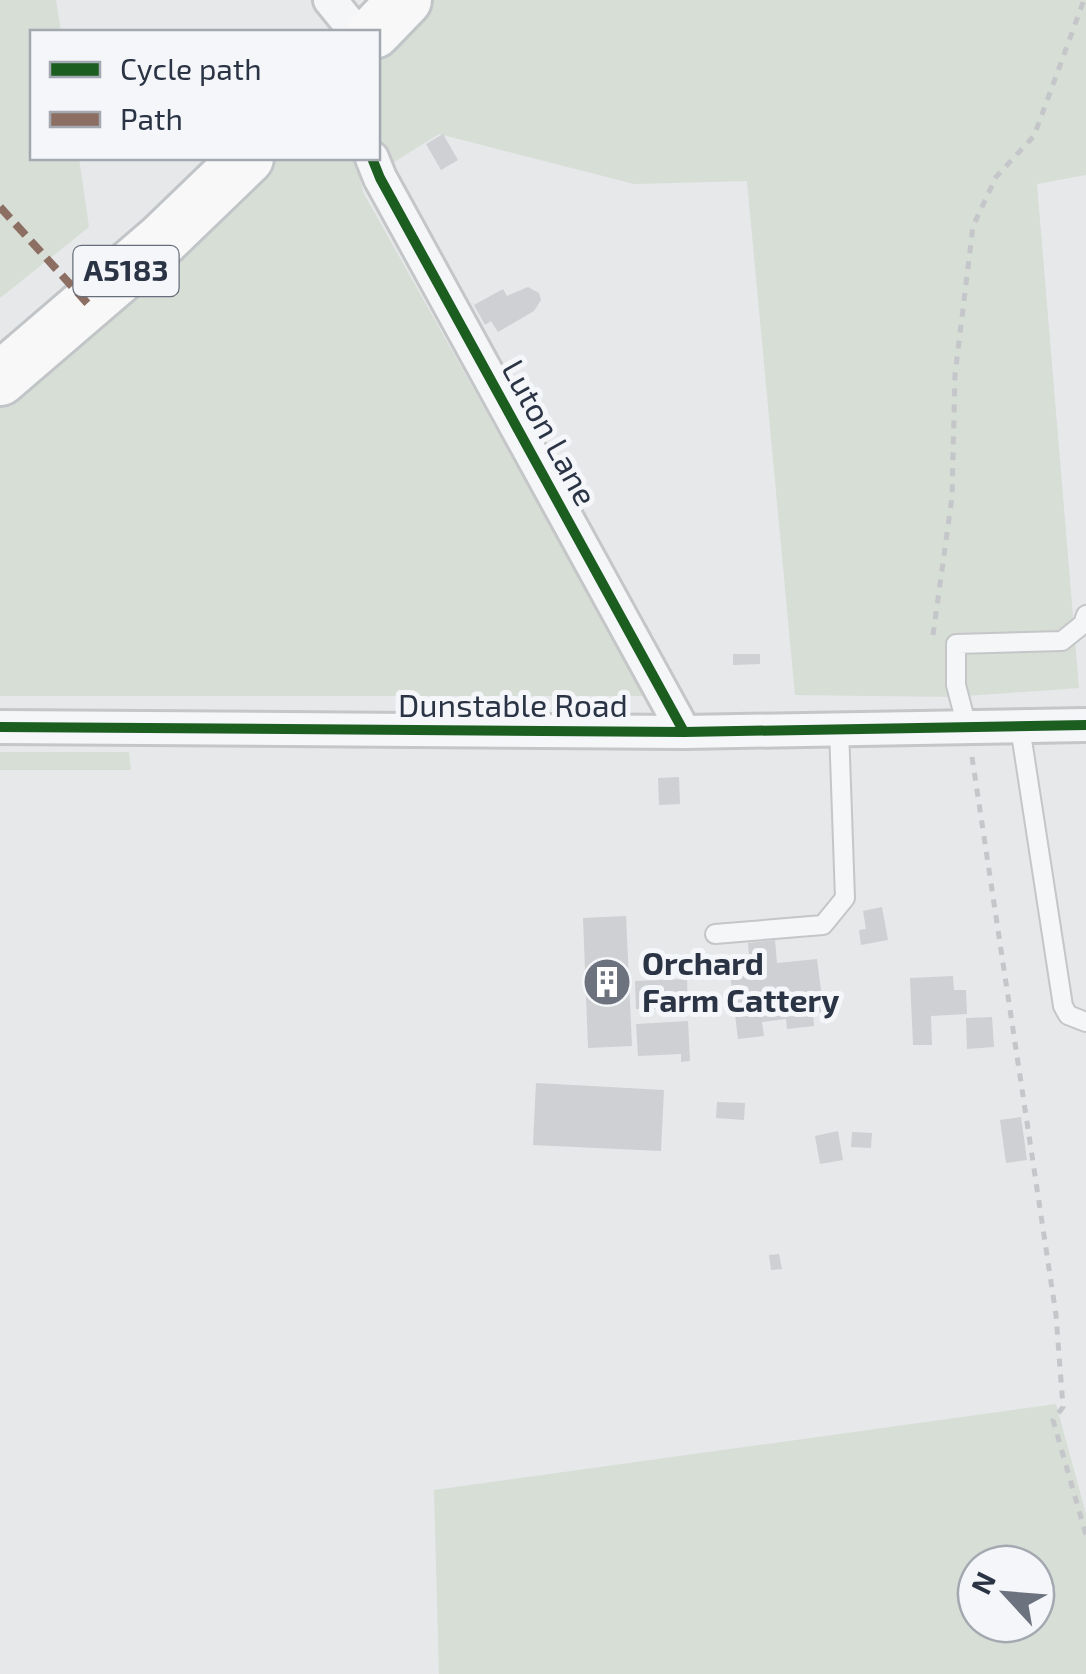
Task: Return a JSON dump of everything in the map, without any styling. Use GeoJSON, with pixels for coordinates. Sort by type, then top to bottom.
{"type":"FeatureCollection","features":[{"type":"Feature","properties":{"kind":"main road"},"geometry":{"type":"LineString","coordinates":[[376,30],[405,0]]}},
{"type":"Feature","properties":{"kind":"main road","name":"A5183"},"geometry":{"type":"LineString","coordinates":[[0,379],[163,239],[245,160]]}},
{"type":"Feature","properties":{"kind":"street"},"geometry":{"type":"LineString","coordinates":[[330,0],[354,30]]}},
{"type":"Feature","properties":{"kind":"street","name":"Luton Lane"},"geometry":{"type":"LineString","coordinates":[[373,160],[389,196],[684,732]]}},
{"type":"Feature","properties":{"kind":"street","name":"Dunstable Road"},"geometry":{"type":"LineString","coordinates":[[0,727],[684,732],[1086,725]]}},
{"type":"Feature","properties":{"kind":"lane"},"geometry":{"type":"LineString","coordinates":[[968,727],[956,685],[956,644],[1062,641],[1083,624],[1086,615]]}},
{"type":"Feature","properties":{"kind":"lane"},"geometry":{"type":"LineString","coordinates":[[1020,727],[1063,1006],[1076,1020],[1086,1022]]}},
{"type":"Feature","properties":{"kind":"lane"},"geometry":{"type":"LineString","coordinates":[[715,934],[823,925],[845,898],[839,729]]}},
{"type":"Feature","properties":{"kind":"path"},"geometry":{"type":"LineString","coordinates":[[933,647],[952,497],[954,374],[973,226],[996,177],[1034,136],[1084,0]]}},
{"type":"Feature","properties":{"kind":"path"},"geometry":{"type":"LineString","coordinates":[[968,727],[1056,1316],[1063,1406],[1053,1420],[1086,1534]]}},
{"type":"Feature","properties":{"kind":"shaded area"},"geometry":{"type":"Polygon","coordinates":[[[0,0],[56,0],[61,30],[30,30],[30,160],[79,160],[89,227],[0,298],[0,0]]]}},
{"type":"Feature","properties":{"kind":"shaded area"},"geometry":{"type":"Polygon","coordinates":[[[434,0],[1086,0],[1086,175],[1037,184],[1079,688],[952,697],[795,695],[747,181],[634,184],[439,134],[386,167],[380,140],[380,54],[434,0]]]}},
{"type":"Feature","properties":{"kind":"shaded area"},"geometry":{"type":"Polygon","coordinates":[[[272,160],[356,160],[363,192],[646,696],[0,696],[0,404],[106,319],[272,160]]]}},
{"type":"Feature","properties":{"kind":"shaded area"},"geometry":{"type":"Polygon","coordinates":[[[0,752],[129,752],[131,770],[0,770],[0,752]]]}},
{"type":"Feature","properties":{"kind":"shaded area"},"geometry":{"type":"Polygon","coordinates":[[[1056,1404],[1086,1514],[1086,1674],[439,1674],[434,1490],[1056,1404]]]}},
{"type":"Feature","properties":{"kind":"building"},"geometry":{"type":"Polygon","coordinates":[[[443,134],[458,160],[441,170],[426,144],[443,134]]]}},
{"type":"Feature","properties":{"kind":"building"},"geometry":{"type":"Polygon","coordinates":[[[528,287],[539,293],[541,300],[534,311],[498,332],[491,321],[485,325],[474,305],[503,289],[507,296],[528,287]]]}},
{"type":"Feature","properties":{"kind":"building"},"geometry":{"type":"Polygon","coordinates":[[[733,654],[760,654],[760,664],[733,665],[733,654]]]}},
{"type":"Feature","properties":{"kind":"building"},"geometry":{"type":"Polygon","coordinates":[[[679,777],[680,804],[659,805],[658,778],[679,777]]]}},
{"type":"Feature","properties":{"kind":"building"},"geometry":{"type":"Polygon","coordinates":[[[882,907],[888,940],[861,945],[859,930],[866,929],[863,911],[882,907]]]}},
{"type":"Feature","properties":{"kind":"building","name":"Orchard Farm Cattery"},"geometry":{"type":"Polygon","coordinates":[[[626,916],[632,1046],[588,1048],[583,918],[626,916]]]}},
{"type":"Feature","properties":{"kind":"building"},"geometry":{"type":"Polygon","coordinates":[[[775,940],[777,963],[817,959],[824,1013],[813,1014],[814,1026],[787,1029],[786,1019],[762,1022],[764,1036],[738,1039],[728,958],[749,955],[748,943],[775,940]]]}},
{"type":"Feature","properties":{"kind":"building"},"geometry":{"type":"Polygon","coordinates":[[[953,976],[954,990],[966,990],[967,1014],[931,1016],[932,1045],[913,1045],[910,978],[953,976]]]}},
{"type":"Feature","properties":{"kind":"building"},"geometry":{"type":"Polygon","coordinates":[[[687,979],[688,1008],[636,1009],[635,981],[687,979]]]}},
{"type":"Feature","properties":{"kind":"building"},"geometry":{"type":"Polygon","coordinates":[[[992,1017],[994,1047],[967,1049],[966,1018],[992,1017]]]}},
{"type":"Feature","properties":{"kind":"building"},"geometry":{"type":"Polygon","coordinates":[[[688,1021],[690,1061],[681,1062],[681,1054],[638,1056],[636,1024],[688,1021]]]}},
{"type":"Feature","properties":{"kind":"building"},"geometry":{"type":"Polygon","coordinates":[[[536,1083],[664,1090],[661,1151],[533,1145],[536,1083]]]}},
{"type":"Feature","properties":{"kind":"building"},"geometry":{"type":"Polygon","coordinates":[[[717,1102],[745,1103],[744,1120],[716,1118],[717,1102]]]}},
{"type":"Feature","properties":{"kind":"building"},"geometry":{"type":"Polygon","coordinates":[[[1021,1117],[1027,1160],[1006,1163],[1000,1120],[1021,1117]]]}},
{"type":"Feature","properties":{"kind":"building"},"geometry":{"type":"Polygon","coordinates":[[[838,1131],[843,1160],[820,1164],[815,1136],[838,1131]]]}},
{"type":"Feature","properties":{"kind":"building"},"geometry":{"type":"Polygon","coordinates":[[[852,1132],[872,1133],[871,1148],[851,1147],[852,1132]]]}},
{"type":"Feature","properties":{"kind":"building"},"geometry":{"type":"Polygon","coordinates":[[[779,1254],[782,1269],[771,1270],[769,1255],[779,1254]]]}},
{"type":"Feature","properties":{"kind":"marked path"},"geometry":{"type":"LineString","coordinates":[[0,207],[88,304]]}},
{"type":"Feature","properties":{"kind":"cycle path"},"geometry":{"type":"LineString","coordinates":[[373,160],[684,732]]}},
{"type":"Feature","properties":{"kind":"cycle path"},"geometry":{"type":"LineString","coordinates":[[0,727],[684,732],[1086,725]]}},
{"type":"Feature","properties":{"kind":"place","name":"Orchard Farm Cattery"},"geometry":{"type":"Point","coordinates":[607,982]}}]}
